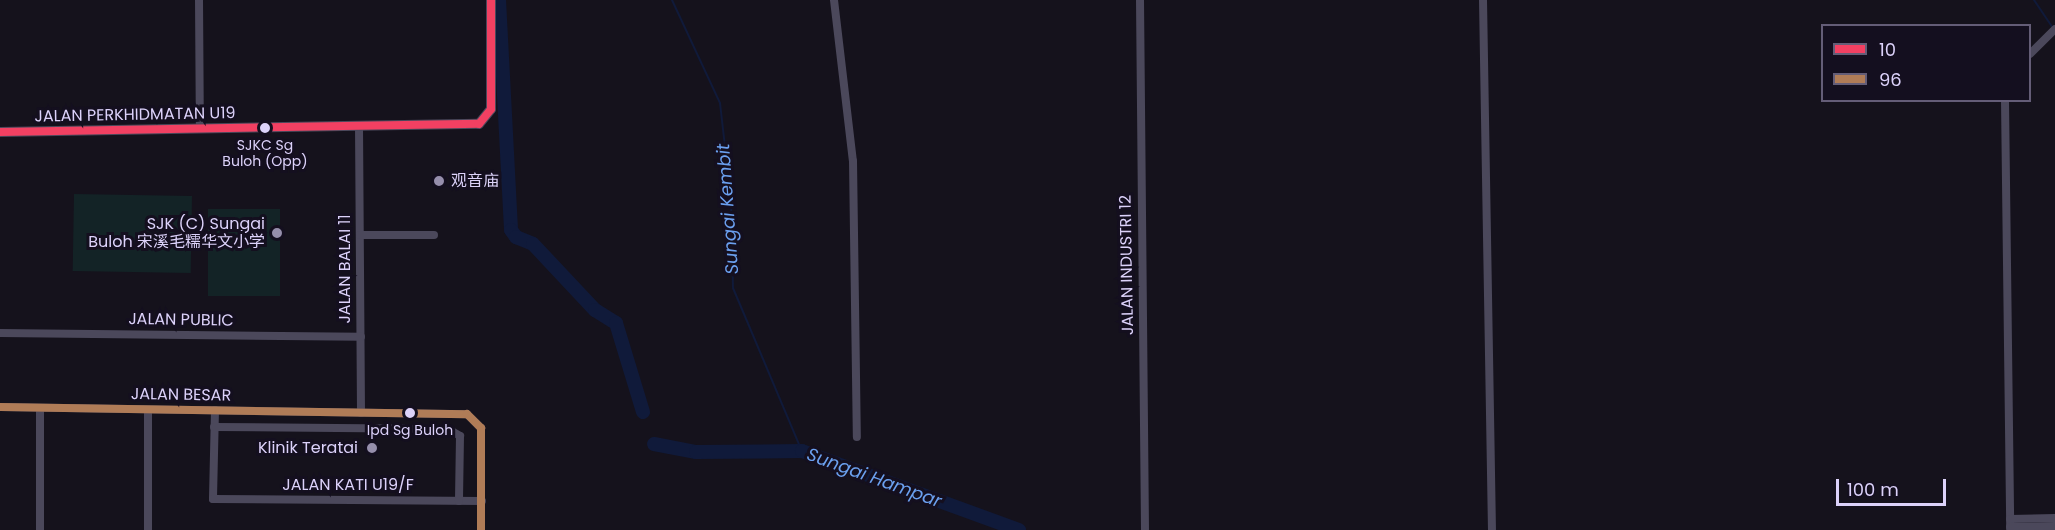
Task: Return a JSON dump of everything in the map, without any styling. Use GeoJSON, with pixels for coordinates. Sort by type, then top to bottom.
{"type":"FeatureCollection","features":[{"type":"Feature","properties":{"kind":"street"},"geometry":{"type":"LineString","coordinates":[[199,0],[200,129]]}},
{"type":"Feature","properties":{"kind":"street","name":"JALAN PERKHIDMATAN U19"},"geometry":{"type":"LineString","coordinates":[[0,132],[470,125],[486,120],[491,104],[491,0]]}},
{"type":"Feature","properties":{"kind":"street"},"geometry":{"type":"LineString","coordinates":[[834,0],[843,106],[851,124],[853,161],[857,437]]}},
{"type":"Feature","properties":{"kind":"street","name":"JALAN INDUSTRI 12"},"geometry":{"type":"LineString","coordinates":[[1140,0],[1145,530]]}},
{"type":"Feature","properties":{"kind":"street"},"geometry":{"type":"LineString","coordinates":[[1483,0],[1492,530]]}},
{"type":"Feature","properties":{"kind":"street"},"geometry":{"type":"LineString","coordinates":[[2031,53],[2055,29]]}},
{"type":"Feature","properties":{"kind":"street"},"geometry":{"type":"LineString","coordinates":[[2005,102],[2010,525]]}},
{"type":"Feature","properties":{"kind":"street","name":"JALAN BALAI 11"},"geometry":{"type":"LineString","coordinates":[[359,126],[361,412]]}},
{"type":"Feature","properties":{"kind":"street"},"geometry":{"type":"LineString","coordinates":[[360,235],[434,235]]}},
{"type":"Feature","properties":{"kind":"street","name":"JALAN PUBLIC"},"geometry":{"type":"LineString","coordinates":[[0,333],[361,337]]}},
{"type":"Feature","properties":{"kind":"street","name":"JALAN BESAR"},"geometry":{"type":"LineString","coordinates":[[0,407],[467,414],[478,420],[482,435],[482,501]]}},
{"type":"Feature","properties":{"kind":"street"},"geometry":{"type":"LineString","coordinates":[[40,408],[40,530]]}},
{"type":"Feature","properties":{"kind":"street"},"geometry":{"type":"LineString","coordinates":[[148,410],[148,530]]}},
{"type":"Feature","properties":{"kind":"street"},"geometry":{"type":"LineString","coordinates":[[214,410],[214,427],[447,429],[460,435],[459,501]]}},
{"type":"Feature","properties":{"kind":"street","name":"JALAN KATI U19/F"},"geometry":{"type":"LineString","coordinates":[[214,427],[213,499],[482,501]]}},
{"type":"Feature","properties":{"kind":"street"},"geometry":{"type":"LineString","coordinates":[[481,530],[482,501]]}},
{"type":"Feature","properties":{"kind":"street"},"geometry":{"type":"LineString","coordinates":[[2010,525],[2055,518]]}},
{"type":"Feature","properties":{"kind":"street"},"geometry":{"type":"LineString","coordinates":[[2010,525],[2055,526]]}},
{"type":"Feature","properties":{"kind":"shaded area"},"geometry":{"type":"Polygon","coordinates":[[[74,194],[192,196],[191,273],[73,271],[74,194]]]}},
{"type":"Feature","properties":{"kind":"shaded area"},"geometry":{"type":"Polygon","coordinates":[[[208,209],[280,209],[280,296],[208,296],[208,209]]]}},
{"type":"Feature","properties":{"kind":"waterway","name":"Sungai Hampar"},"geometry":{"type":"LineString","coordinates":[[499,0],[511,230],[516,237],[533,244],[595,310],[616,323],[643,412]]}},
{"type":"Feature","properties":{"kind":"waterway","name":"Sungai Kembit"},"geometry":{"type":"LineString","coordinates":[[672,0],[720,103],[731,200],[733,288],[802,451]]}},
{"type":"Feature","properties":{"kind":"waterway"},"geometry":{"type":"LineString","coordinates":[[2034,0],[2052,27]]}},
{"type":"Feature","properties":{"kind":"waterway","name":"Sungai Hampar"},"geometry":{"type":"LineString","coordinates":[[654,444],[696,452],[802,451],[1019,530]]}},
{"type":"Feature","properties":{"kind":"transit line","name":"10"},"geometry":{"type":"LineString","coordinates":[[0,132],[479,124],[491,109],[491,0]]}},
{"type":"Feature","properties":{"kind":"transit line","name":"96"},"geometry":{"type":"LineString","coordinates":[[0,407],[467,414],[481,428],[481,530]]}},
{"type":"Feature","properties":{"kind":"place","name":"SJKC Sg Buloh (Opp)"},"geometry":{"type":"Point","coordinates":[265,128]}},
{"type":"Feature","properties":{"kind":"place","name":"观音庙"},"geometry":{"type":"Point","coordinates":[439,181]}},
{"type":"Feature","properties":{"kind":"place","name":"SJK (C) Sungai Buloh 宋溪毛糯华文小学"},"geometry":{"type":"Point","coordinates":[277,233]}},
{"type":"Feature","properties":{"kind":"place","name":"Ipd Sg Buloh"},"geometry":{"type":"Point","coordinates":[410,413]}},
{"type":"Feature","properties":{"kind":"place","name":"Klinik Teratai"},"geometry":{"type":"Point","coordinates":[372,448]}}]}
